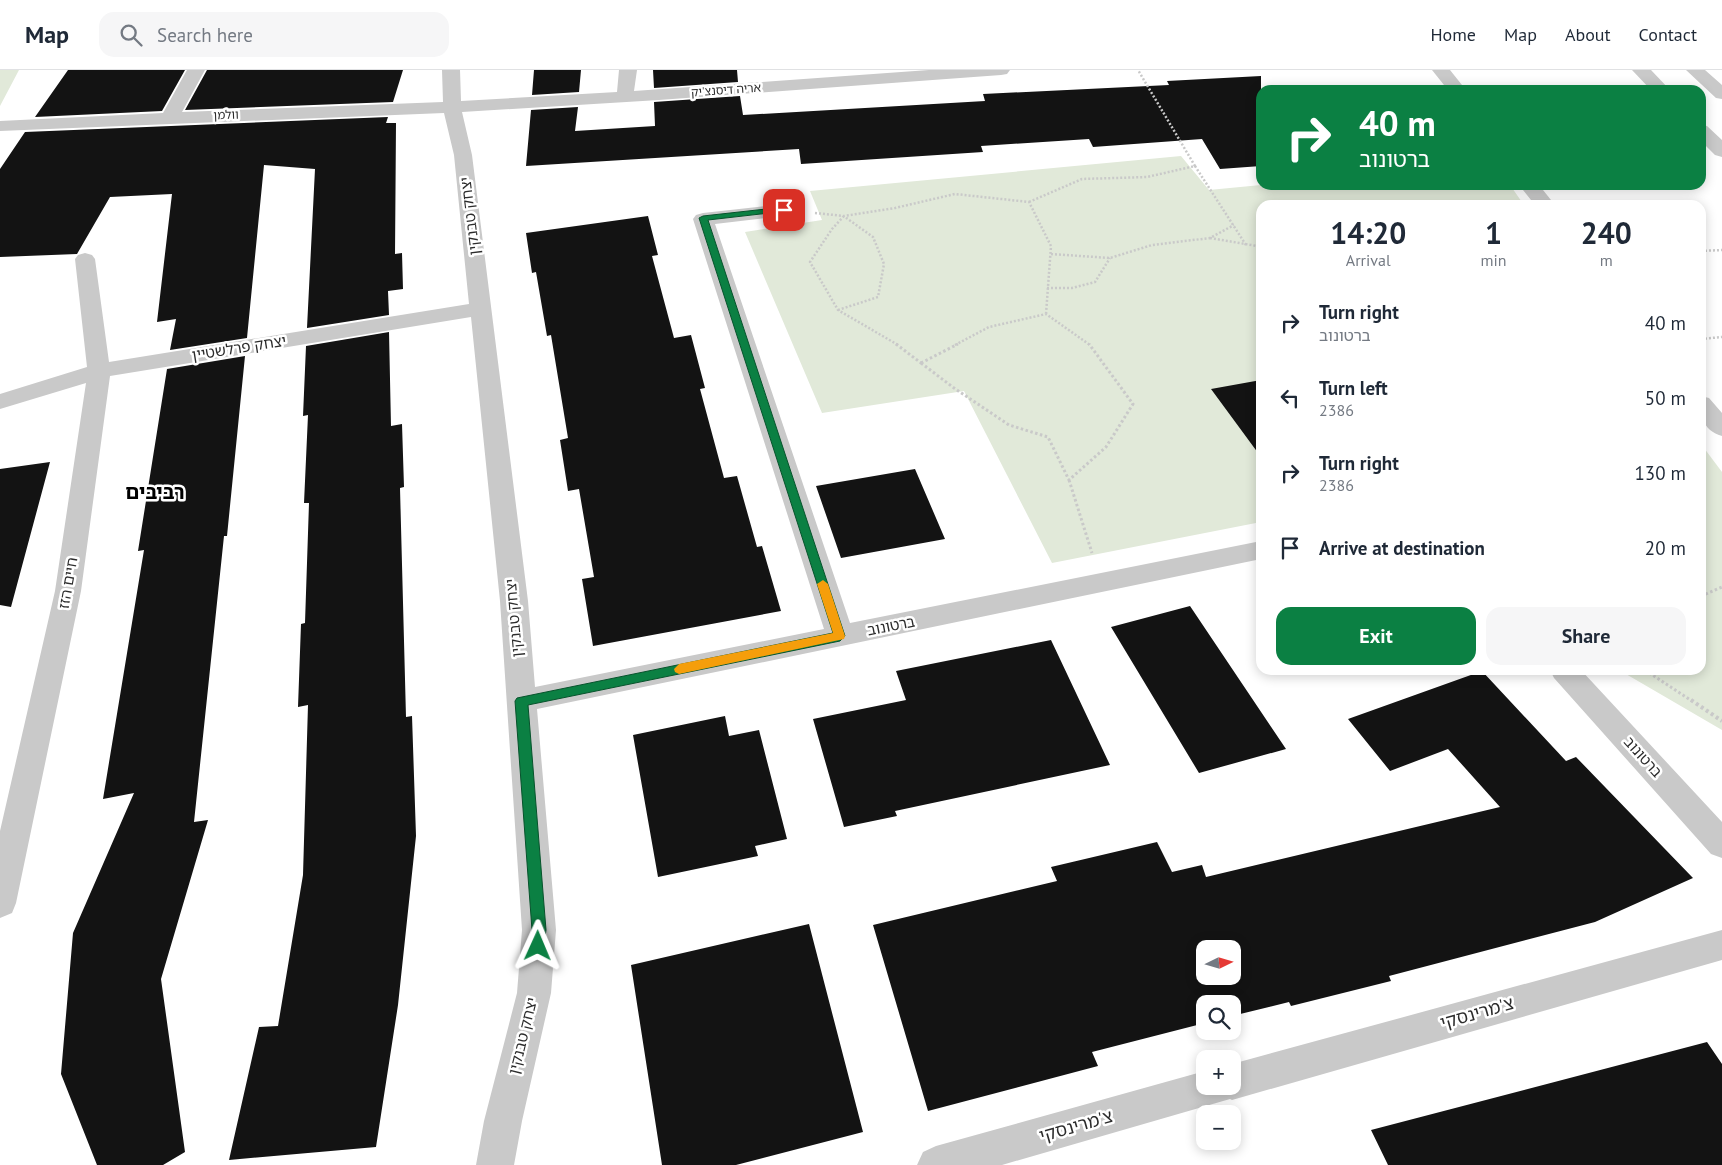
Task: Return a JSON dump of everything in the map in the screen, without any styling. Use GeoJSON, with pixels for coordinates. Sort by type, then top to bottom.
{"type":"FeatureCollection","features":[{"type":"Feature","properties":{"kind":"street"},"geometry":{"type":"LineString","coordinates":[[170,117],[196,70]]}},
{"type":"Feature","properties":{"kind":"street","name":"יצחק טבנקין"},"geometry":{"type":"LineString","coordinates":[[451,70],[452,107],[463,155],[514,602],[539,930],[534,993],[503,1121],[495,1165]]}},
{"type":"Feature","properties":{"kind":"street"},"geometry":{"type":"LineString","coordinates":[[625,97],[628,70]]}},
{"type":"Feature","properties":{"kind":"street","name":"אריה דיסנצ'יק"},"geometry":{"type":"LineString","coordinates":[[452,107],[625,97],[1001,70]]}},
{"type":"Feature","properties":{"kind":"street"},"geometry":{"type":"LineString","coordinates":[[1441,70],[1453,85]]}},
{"type":"Feature","properties":{"kind":"street"},"geometry":{"type":"LineString","coordinates":[[1641,70],[1656,85]]}},
{"type":"Feature","properties":{"kind":"street"},"geometry":{"type":"LineString","coordinates":[[1695,70],[1722,94]]}},
{"type":"Feature","properties":{"kind":"street","name":"וולמן"},"geometry":{"type":"LineString","coordinates":[[0,126],[170,117],[452,107]]}},
{"type":"Feature","properties":{"kind":"street"},"geometry":{"type":"LineString","coordinates":[[1706,135],[1722,151]]}},
{"type":"Feature","properties":{"kind":"street"},"geometry":{"type":"LineString","coordinates":[[1533,190],[1541,200]]}},
{"type":"Feature","properties":{"kind":"street"},"geometry":{"type":"LineString","coordinates":[[784,210],[703,218],[840,636]]}},
{"type":"Feature","properties":{"kind":"street","name":"חיים הזז"},"geometry":{"type":"LineString","coordinates":[[0,903],[68,592],[99,371],[85,259]]}},
{"type":"Feature","properties":{"kind":"street","name":"יצחק פרלשטיין"},"geometry":{"type":"LineString","coordinates":[[0,402],[99,371],[480,309]]}},
{"type":"Feature","properties":{"kind":"street"},"geometry":{"type":"LineString","coordinates":[[1706,409],[1722,428]]}},
{"type":"Feature","properties":{"kind":"street","name":"ברטונוב"},"geometry":{"type":"LineString","coordinates":[[521,701],[1256,551]]}},
{"type":"Feature","properties":{"kind":"street","name":"ברטונוב"},"geometry":{"type":"LineString","coordinates":[[1569,675],[1722,844]]}},
{"type":"Feature","properties":{"kind":"street","name":"צ'מרינסקי"},"geometry":{"type":"LineString","coordinates":[[1241,1079],[1722,945]]}},
{"type":"Feature","properties":{"kind":"street","name":"צ'מרינסקי"},"geometry":{"type":"LineString","coordinates":[[936,1165],[1196,1092]]}},
{"type":"Feature","properties":{"kind":"path"},"geometry":{"type":"LineString","coordinates":[[1138,70],[1195,166],[1246,245]]}},
{"type":"Feature","properties":{"kind":"path"},"geometry":{"type":"LineString","coordinates":[[812,213],[844,216],[895,208],[955,194],[1029,202],[1082,179],[1147,177],[1195,166]]}},
{"type":"Feature","properties":{"kind":"path"},"geometry":{"type":"LineString","coordinates":[[1029,202],[1051,246],[1046,314]]}},
{"type":"Feature","properties":{"kind":"path"},"geometry":{"type":"LineString","coordinates":[[844,216],[832,229],[810,262],[838,310],[893,341],[954,388],[1010,425],[1048,437],[1068,480],[1102,583]]}},
{"type":"Feature","properties":{"kind":"path"},"geometry":{"type":"LineString","coordinates":[[838,310],[878,297],[884,264],[873,236],[844,216]]}},
{"type":"Feature","properties":{"kind":"path"},"geometry":{"type":"LineString","coordinates":[[1210,238],[1234,225]]}},
{"type":"Feature","properties":{"kind":"path"},"geometry":{"type":"LineString","coordinates":[[1050,254],[1110,258],[1152,245],[1210,238],[1256,246]]}},
{"type":"Feature","properties":{"kind":"path"},"geometry":{"type":"LineString","coordinates":[[1706,251],[1722,250]]}},
{"type":"Feature","properties":{"kind":"path"},"geometry":{"type":"LineString","coordinates":[[1048,288],[1072,288],[1095,282],[1110,258]]}},
{"type":"Feature","properties":{"kind":"path"},"geometry":{"type":"LineString","coordinates":[[921,363],[989,327],[1046,314],[1088,342],[1134,404],[1106,447],[1068,480]]}},
{"type":"Feature","properties":{"kind":"path"},"geometry":{"type":"LineString","coordinates":[[1706,338],[1722,337]]}},
{"type":"Feature","properties":{"kind":"path"},"geometry":{"type":"LineString","coordinates":[[1706,594],[1722,587]]}},
{"type":"Feature","properties":{"kind":"path"},"geometry":{"type":"LineString","coordinates":[[1653,675],[1722,721]]}},
{"type":"Feature","properties":{"kind":"green space"},"geometry":{"type":"Polygon","coordinates":[[[0,70],[19,70],[0,106],[0,70]]]}},
{"type":"Feature","properties":{"kind":"green space"},"geometry":{"type":"Polygon","coordinates":[[[1181,156],[1209,190],[1256,185],[1256,190],[1514,190],[1520,200],[1256,200],[1256,523],[1052,563],[964,391],[822,413],[745,232],[822,220],[810,191],[1181,156]]]}},
{"type":"Feature","properties":{"kind":"green space"},"geometry":{"type":"Polygon","coordinates":[[[1706,451],[1722,472],[1722,730],[1628,675],[1706,675],[1706,451]]]}},
{"type":"Feature","properties":{"kind":"building"},"geometry":{"type":"Polygon","coordinates":[[[68,70],[185,70],[162,111],[35,117],[68,70]]]}},
{"type":"Feature","properties":{"kind":"building"},"geometry":{"type":"Polygon","coordinates":[[[207,70],[403,70],[393,102],[185,110],[207,70]]]}},
{"type":"Feature","properties":{"kind":"building"},"geometry":{"type":"Polygon","coordinates":[[[534,70],[581,70],[579,92],[532,95],[534,70]]]}},
{"type":"Feature","properties":{"kind":"building"},"geometry":{"type":"Polygon","coordinates":[[[653,70],[737,70],[738,82],[654,88],[653,70]]]}},
{"type":"Feature","properties":{"kind":"building"},"geometry":{"type":"Polygon","coordinates":[[[1261,76],[1261,85],[1256,85],[1256,166],[1220,169],[1202,139],[1093,147],[1089,139],[981,146],[983,152],[801,164],[799,149],[526,166],[531,110],[578,107],[575,131],[655,126],[654,102],[740,96],[743,115],[985,101],[983,94],[1169,85],[1167,81],[1261,76]]]}},
{"type":"Feature","properties":{"kind":"building"},"geometry":{"type":"Polygon","coordinates":[[[388,117],[386,123],[396,123],[395,254],[402,253],[403,289],[388,291],[389,315],[307,328],[315,169],[264,165],[247,338],[170,350],[176,319],[157,322],[172,194],[110,197],[77,254],[0,257],[0,169],[25,132],[388,117]]]}},
{"type":"Feature","properties":{"kind":"building"},"geometry":{"type":"Polygon","coordinates":[[[648,216],[658,255],[652,256],[674,338],[691,335],[705,388],[700,389],[724,478],[737,476],[757,547],[762,546],[781,611],[593,646],[582,579],[594,577],[579,489],[568,491],[560,440],[568,438],[551,335],[547,336],[536,272],[532,273],[526,233],[648,216]]]}},
{"type":"Feature","properties":{"kind":"building"},"geometry":{"type":"Polygon","coordinates":[[[389,332],[391,426],[402,424],[404,487],[400,488],[406,717],[412,716],[416,836],[398,1005],[376,1147],[229,1160],[259,1027],[278,1026],[303,875],[308,705],[298,707],[301,624],[305,623],[309,503],[304,503],[308,415],[303,416],[306,346],[389,332]]]}},
{"type":"Feature","properties":{"kind":"building"},"geometry":{"type":"Polygon","coordinates":[[[245,356],[227,536],[224,536],[194,822],[208,820],[161,979],[185,1152],[163,1165],[97,1165],[61,1074],[73,933],[134,793],[103,799],[144,550],[138,551],[167,369],[245,356]]]}},
{"type":"Feature","properties":{"kind":"building"},"geometry":{"type":"Polygon","coordinates":[[[1256,381],[1256,450],[1211,389],[1256,381]]]}},
{"type":"Feature","properties":{"kind":"building"},"geometry":{"type":"Polygon","coordinates":[[[50,462],[11,607],[0,605],[0,469],[50,462]]]}},
{"type":"Feature","properties":{"kind":"building"},"geometry":{"type":"Polygon","coordinates":[[[915,469],[945,539],[841,558],[816,486],[915,469]]]}},
{"type":"Feature","properties":{"kind":"building"},"geometry":{"type":"Polygon","coordinates":[[[1190,606],[1286,749],[1199,773],[1111,627],[1190,606]]]}},
{"type":"Feature","properties":{"kind":"building"},"geometry":{"type":"Polygon","coordinates":[[[1051,640],[1110,765],[895,811],[897,816],[844,827],[813,719],[906,700],[896,671],[1051,640]]]}},
{"type":"Feature","properties":{"kind":"building"},"geometry":{"type":"Polygon","coordinates":[[[1471,675],[1486,675],[1566,761],[1576,757],[1693,878],[1595,922],[1389,976],[1391,981],[1291,1006],[1289,1002],[1241,1014],[1241,995],[1196,995],[1196,1025],[1092,1052],[1098,1066],[928,1111],[873,925],[1057,881],[1051,867],[1157,842],[1172,872],[1202,865],[1206,877],[1500,807],[1448,749],[1390,771],[1348,719],[1471,675]]]}},
{"type":"Feature","properties":{"kind":"building"},"geometry":{"type":"Polygon","coordinates":[[[725,716],[729,736],[759,730],[787,839],[755,846],[758,856],[658,877],[633,735],[725,716]]]}},
{"type":"Feature","properties":{"kind":"building"},"geometry":{"type":"Polygon","coordinates":[[[809,924],[863,1132],[736,1165],[662,1165],[631,965],[809,924]]]}},
{"type":"Feature","properties":{"kind":"building"},"geometry":{"type":"Polygon","coordinates":[[[1707,1042],[1722,1064],[1722,1165],[1388,1165],[1371,1130],[1707,1042]]]}},
{"type":"Feature","properties":{"kind":"slow traffic"},"geometry":{"type":"LineString","coordinates":[[679,669],[840,636],[823,584]]}},
{"type":"Feature","properties":{"kind":"district","name":"רביבים"},"geometry":{"type":"Point","coordinates":[155,492]}},
{"type":"Feature","properties":{"kind":"route"},"geometry":{"type":"LineString","coordinates":[[538,946],[539,930],[521,701],[840,636],[703,218],[784,210]]}}]}
